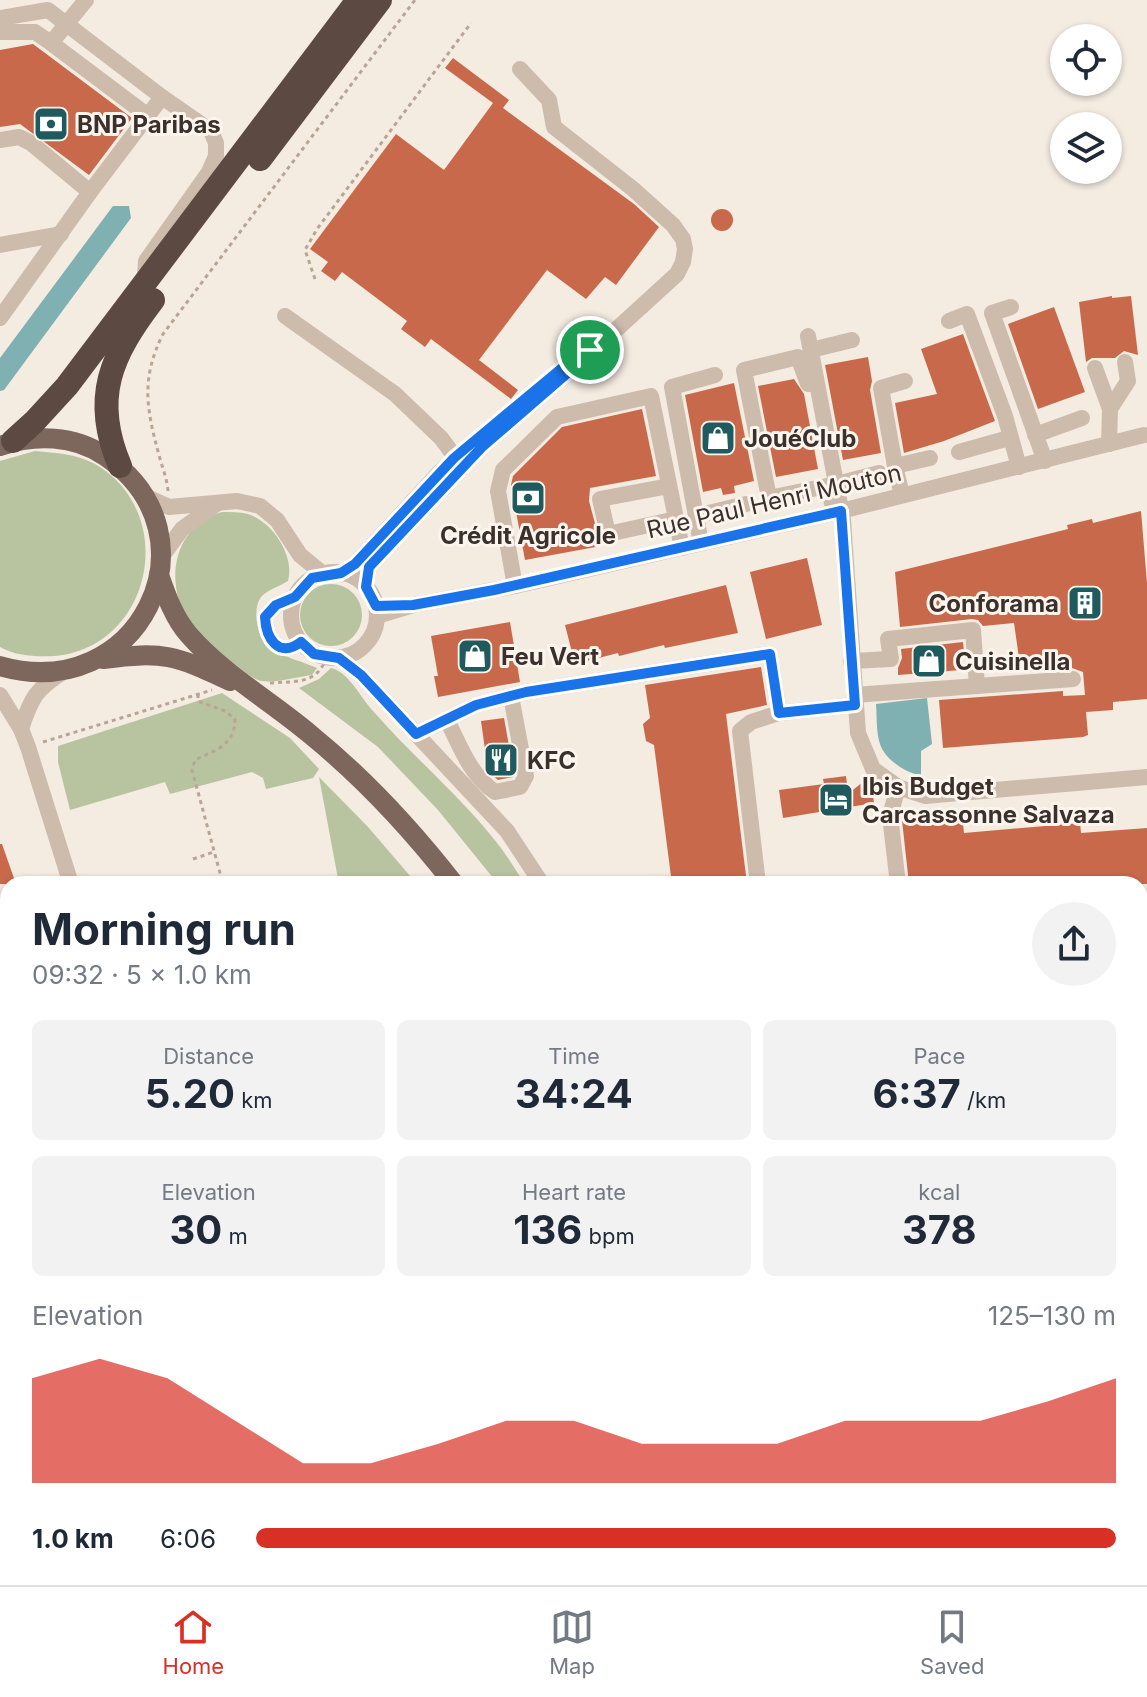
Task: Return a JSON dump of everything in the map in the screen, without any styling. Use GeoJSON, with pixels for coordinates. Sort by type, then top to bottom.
{"type":"FeatureCollection","features":[{"type":"Feature","properties":{"kind":"highway"},"geometry":{"type":"LineString","coordinates":[[7,443],[34,422],[67,386],[358,0]]}},
{"type":"Feature","properties":{"kind":"highway"},"geometry":{"type":"LineString","coordinates":[[120,466],[111,445],[107,408],[109,379],[119,348],[380,0]]}},
{"type":"Feature","properties":{"kind":"main road"},"geometry":{"type":"LineString","coordinates":[[7,443],[41,437],[70,441],[97,451],[120,466],[145,496],[154,516],[160,567],[170,604],[187,634],[257,686],[371,789],[420,840],[448,876]]}},
{"type":"Feature","properties":{"kind":"main road"},"geometry":{"type":"LineString","coordinates":[[97,660],[120,645],[138,625],[151,601],[160,567]]}},
{"type":"Feature","properties":{"kind":"main road"},"geometry":{"type":"LineString","coordinates":[[0,666],[21,672],[63,672],[97,660],[140,654],[168,655],[257,686]]}},
{"type":"Feature","properties":{"kind":"street"},"geometry":{"type":"LineString","coordinates":[[51,43],[86,0]]}},
{"type":"Feature","properties":{"kind":"street"},"geometry":{"type":"LineString","coordinates":[[0,18],[48,10],[211,131],[216,143],[216,156],[209,172],[146,261],[145,285]]}},
{"type":"Feature","properties":{"kind":"street"},"geometry":{"type":"LineString","coordinates":[[0,32],[35,32],[148,116]]}},
{"type":"Feature","properties":{"kind":"street"},"geometry":{"type":"LineString","coordinates":[[341,573],[355,564],[458,462],[585,358],[590,350],[677,274],[683,262],[683,239],[673,225],[554,127],[549,100],[520,69]]}},
{"type":"Feature","properties":{"kind":"street"},"geometry":{"type":"LineString","coordinates":[[0,318],[162,97]]}},
{"type":"Feature","properties":{"kind":"street"},"geometry":{"type":"LineString","coordinates":[[0,140],[19,137],[31,143],[90,192]]}},
{"type":"Feature","properties":{"kind":"street"},"geometry":{"type":"LineString","coordinates":[[0,245],[61,234]]}},
{"type":"Feature","properties":{"kind":"street"},"geometry":{"type":"LineString","coordinates":[[1011,307],[992,313],[1045,461]]}},
{"type":"Feature","properties":{"kind":"street"},"geometry":{"type":"LineString","coordinates":[[949,321],[967,314],[1005,416],[1019,467]]}},
{"type":"Feature","properties":{"kind":"street"},"geometry":{"type":"LineString","coordinates":[[285,316],[395,394],[441,438],[458,462]]}},
{"type":"Feature","properties":{"kind":"street"},"geometry":{"type":"LineString","coordinates":[[832,485],[810,343],[852,340]]}},
{"type":"Feature","properties":{"kind":"street"},"geometry":{"type":"LineString","coordinates":[[773,526],[744,370],[798,357],[806,374],[838,512],[858,733],[873,769],[898,787],[925,796],[1147,777]]}},
{"type":"Feature","properties":{"kind":"street"},"geometry":{"type":"LineString","coordinates":[[1110,409],[1128,381],[1125,362]]}},
{"type":"Feature","properties":{"kind":"street"},"geometry":{"type":"LineString","coordinates":[[1095,368],[1110,409],[1109,444]]}},
{"type":"Feature","properties":{"kind":"street"},"geometry":{"type":"LineString","coordinates":[[701,543],[672,387],[715,375]]}},
{"type":"Feature","properties":{"kind":"street"},"geometry":{"type":"LineString","coordinates":[[902,495],[881,388],[905,381]]}},
{"type":"Feature","properties":{"kind":"street"},"geometry":{"type":"LineString","coordinates":[[515,586],[498,491],[503,470],[557,417],[651,396],[682,548]]}},
{"type":"Feature","properties":{"kind":"street"},"geometry":{"type":"LineString","coordinates":[[1035,435],[1082,418]]}},
{"type":"Feature","properties":{"kind":"street","name":"Rue Paul Henri Mouton"},"geometry":{"type":"LineString","coordinates":[[376,611],[515,586],[838,512],[1045,461],[1146,432]]}},
{"type":"Feature","properties":{"kind":"street"},"geometry":{"type":"LineString","coordinates":[[959,452],[1009,438]]}},
{"type":"Feature","properties":{"kind":"street"},"geometry":{"type":"LineString","coordinates":[[895,466],[930,458]]}},
{"type":"Feature","properties":{"kind":"street"},"geometry":{"type":"LineString","coordinates":[[366,587],[369,567],[458,462]]}},
{"type":"Feature","properties":{"kind":"street"},"geometry":{"type":"LineString","coordinates":[[769,498],[879,473]]}},
{"type":"Feature","properties":{"kind":"street"},"geometry":{"type":"LineString","coordinates":[[669,486],[600,499],[608,534],[676,519]]}},
{"type":"Feature","properties":{"kind":"street"},"geometry":{"type":"LineString","coordinates":[[145,496],[169,507],[237,501],[260,506],[277,520],[300,555],[323,574]]}},
{"type":"Feature","properties":{"kind":"street"},"geometry":{"type":"LineString","coordinates":[[160,567],[182,529],[221,502]]}},
{"type":"Feature","properties":{"kind":"street"},"geometry":{"type":"LineString","coordinates":[[696,516],[746,504]]}},
{"type":"Feature","properties":{"kind":"street"},"geometry":{"type":"LineString","coordinates":[[300,555],[299,592],[291,613],[292,625],[301,642],[314,654],[332,658],[361,675],[507,831],[537,876]]}},
{"type":"Feature","properties":{"kind":"street"},"geometry":{"type":"LineString","coordinates":[[301,642],[292,649],[271,642],[266,633],[265,617],[276,605],[299,592],[312,578],[341,573],[354,578],[366,587],[376,611],[370,639],[357,652],[332,658]]}},
{"type":"Feature","properties":{"kind":"street"},"geometry":{"type":"LineString","coordinates":[[851,661],[891,659],[888,639],[973,630],[977,686]]}},
{"type":"Feature","properties":{"kind":"street"},"geometry":{"type":"LineString","coordinates":[[357,652],[361,675]]}},
{"type":"Feature","properties":{"kind":"street"},"geometry":{"type":"LineString","coordinates":[[416,734],[476,705],[511,696],[770,654],[779,713]]}},
{"type":"Feature","properties":{"kind":"street"},"geometry":{"type":"LineString","coordinates":[[21,729],[35,693],[63,672]]}},
{"type":"Feature","properties":{"kind":"street"},"geometry":{"type":"LineString","coordinates":[[757,876],[740,731],[751,722],[779,713],[854,700],[1073,679]]}},
{"type":"Feature","properties":{"kind":"street"},"geometry":{"type":"LineString","coordinates":[[0,695],[28,747],[68,876]]}},
{"type":"Feature","properties":{"kind":"street"},"geometry":{"type":"LineString","coordinates":[[447,720],[468,762],[484,785],[495,792],[520,787],[526,776],[511,696]]}},
{"type":"Feature","properties":{"kind":"street"},"geometry":{"type":"LineString","coordinates":[[897,876],[890,816],[898,787]]}},
{"type":"Feature","properties":{"kind":"path"},"geometry":{"type":"LineString","coordinates":[[169,507],[167,479],[151,419],[146,382],[150,359],[163,334],[415,0]]}},
{"type":"Feature","properties":{"kind":"path"},"geometry":{"type":"LineString","coordinates":[[315,279],[305,250],[317,229],[471,23]]}},
{"type":"Feature","properties":{"kind":"path"},"geometry":{"type":"LineString","coordinates":[[257,686],[313,678],[332,658]]}},
{"type":"Feature","properties":{"kind":"path"},"geometry":{"type":"LineString","coordinates":[[28,747],[218,688]]}},
{"type":"Feature","properties":{"kind":"path"},"geometry":{"type":"LineString","coordinates":[[198,694],[198,701],[225,711],[235,719],[235,731],[230,742],[195,760],[192,770],[221,876]]}},
{"type":"Feature","properties":{"kind":"path"},"geometry":{"type":"LineString","coordinates":[[193,859],[214,852]]}},
{"type":"Feature","properties":{"kind":"green space"},"geometry":{"type":"Polygon","coordinates":[[[35,451],[81,458],[95,464],[122,486],[138,514],[145,544],[143,575],[132,605],[114,630],[87,647],[54,656],[26,655],[0,647],[0,461],[35,451]]]}},
{"type":"Feature","properties":{"kind":"green space"},"geometry":{"type":"Polygon","coordinates":[[[222,512],[245,513],[257,518],[280,541],[288,561],[288,581],[261,597],[257,625],[266,645],[280,654],[317,668],[312,675],[274,681],[259,680],[211,646],[190,624],[177,591],[175,574],[178,558],[183,543],[193,530],[205,519],[222,512]]]}},
{"type":"Feature","properties":{"kind":"green space"},"geometry":{"type":"Polygon","coordinates":[[[331,584],[343,586],[353,593],[360,603],[360,627],[353,637],[343,644],[331,646],[319,644],[309,637],[302,627],[300,615],[302,603],[309,593],[319,586],[331,584]]]}},
{"type":"Feature","properties":{"kind":"green space"},"geometry":{"type":"Polygon","coordinates":[[[331,668],[343,674],[389,728],[471,812],[520,876],[492,876],[438,810],[378,747],[299,688],[319,679],[331,668]]]}},
{"type":"Feature","properties":{"kind":"green space"},"geometry":{"type":"Polygon","coordinates":[[[222,693],[290,738],[319,769],[313,778],[266,789],[263,778],[252,772],[170,794],[165,782],[70,810],[58,762],[58,746],[222,693]]]}},
{"type":"Feature","properties":{"kind":"green space"},"geometry":{"type":"Polygon","coordinates":[[[319,777],[410,876],[338,876],[319,777]]]}},
{"type":"Feature","properties":{"kind":"water"},"geometry":{"type":"Polygon","coordinates":[[[113,206],[129,206],[131,218],[4,390],[0,391],[0,358],[113,206]]]}},
{"type":"Feature","properties":{"kind":"water"},"geometry":{"type":"Polygon","coordinates":[[[927,698],[932,744],[921,751],[921,775],[902,768],[882,749],[876,704],[927,698]]]}},
{"type":"Feature","properties":{"kind":"building"},"geometry":{"type":"Polygon","coordinates":[[[33,44],[132,118],[89,175],[20,124],[0,127],[0,50],[33,44]]]}},
{"type":"Feature","properties":{"kind":"building"},"geometry":{"type":"Polygon","coordinates":[[[453,58],[509,100],[503,108],[634,204],[659,227],[616,285],[605,277],[586,299],[547,270],[479,360],[518,390],[511,399],[431,339],[425,347],[401,329],[407,321],[342,272],[335,281],[321,271],[328,262],[310,249],[396,134],[444,170],[493,103],[445,68],[453,58]]]}},
{"type":"Feature","properties":{"kind":"building"},"geometry":{"type":"Polygon","coordinates":[[[718,209],[726,209],[733,220],[726,231],[718,231],[711,224],[711,216],[718,209]]]}},
{"type":"Feature","properties":{"kind":"building"},"geometry":{"type":"Polygon","coordinates":[[[1131,296],[1138,355],[1124,351],[1115,358],[1092,358],[1086,362],[1079,302],[1131,296]]]}},
{"type":"Feature","properties":{"kind":"building"},"geometry":{"type":"Polygon","coordinates":[[[1054,307],[1085,392],[1038,409],[1008,324],[1054,307]]]}},
{"type":"Feature","properties":{"kind":"building"},"geometry":{"type":"Polygon","coordinates":[[[963,334],[995,421],[904,453],[895,403],[937,394],[921,349],[963,334]]]}},
{"type":"Feature","properties":{"kind":"building"},"geometry":{"type":"Polygon","coordinates":[[[868,357],[872,381],[870,390],[881,453],[843,460],[825,365],[868,357]]]}},
{"type":"Feature","properties":{"kind":"building"},"geometry":{"type":"Polygon","coordinates":[[[794,379],[804,394],[818,469],[776,477],[758,386],[794,379]]]}},
{"type":"Feature","properties":{"kind":"building","name":"JouéClub"},"geometry":{"type":"Polygon","coordinates":[[[734,383],[754,481],[734,486],[735,493],[723,495],[721,488],[703,492],[685,395],[734,383]]]}},
{"type":"Feature","properties":{"kind":"building"},"geometry":{"type":"Polygon","coordinates":[[[642,409],[656,476],[590,488],[589,501],[601,546],[525,560],[511,485],[513,476],[562,427],[642,409]]]}},
{"type":"Feature","properties":{"kind":"building"},"geometry":{"type":"Polygon","coordinates":[[[1141,511],[1147,583],[1147,699],[1113,702],[1113,710],[1086,712],[1088,735],[1083,737],[943,748],[939,700],[1063,691],[1063,696],[1085,695],[1083,672],[1072,668],[1021,672],[1014,623],[983,626],[972,619],[900,627],[895,572],[1068,529],[1067,525],[1092,519],[1093,523],[1141,511]]]}},
{"type":"Feature","properties":{"kind":"building"},"geometry":{"type":"Polygon","coordinates":[[[807,558],[822,625],[766,639],[750,572],[807,558]]]}},
{"type":"Feature","properties":{"kind":"building"},"geometry":{"type":"Polygon","coordinates":[[[726,585],[738,633],[619,656],[618,653],[575,664],[565,625],[726,585]]]}},
{"type":"Feature","properties":{"kind":"building","name":"Feu Vert"},"geometry":{"type":"Polygon","coordinates":[[[510,622],[520,682],[438,697],[431,636],[510,622]]]}},
{"type":"Feature","properties":{"kind":"building","name":"Cuisinella"},"geometry":{"type":"Polygon","coordinates":[[[963,642],[961,670],[898,675],[901,649],[963,642]]]}},
{"type":"Feature","properties":{"kind":"building"},"geometry":{"type":"Polygon","coordinates":[[[761,667],[767,705],[726,714],[746,876],[671,876],[654,745],[646,741],[643,724],[650,718],[645,685],[761,667]]]}},
{"type":"Feature","properties":{"kind":"building","name":"KFC"},"geometry":{"type":"Polygon","coordinates":[[[504,718],[514,774],[513,777],[498,780],[488,771],[481,721],[504,718]]]}},
{"type":"Feature","properties":{"kind":"building"},"geometry":{"type":"Polygon","coordinates":[[[846,776],[848,794],[864,781],[872,789],[874,803],[783,818],[779,790],[824,784],[823,779],[846,776]]]}},
{"type":"Feature","properties":{"kind":"building"},"geometry":{"type":"Polygon","coordinates":[[[962,814],[964,833],[1080,823],[1081,833],[1147,828],[1147,876],[908,876],[902,820],[962,814]]]}},
{"type":"Feature","properties":{"kind":"building"},"geometry":{"type":"Polygon","coordinates":[[[0,844],[2,844],[13,876],[0,876],[0,844]]]}},
{"type":"Feature","properties":{"kind":"place","name":"BNP Paribas"},"geometry":{"type":"Point","coordinates":[51,124]}},
{"type":"Feature","properties":{"kind":"place","name":"JouéClub"},"geometry":{"type":"Point","coordinates":[718,438]}},
{"type":"Feature","properties":{"kind":"place","name":"Crédit Agricole"},"geometry":{"type":"Point","coordinates":[528,498]}},
{"type":"Feature","properties":{"kind":"place","name":"Conforama"},"geometry":{"type":"Point","coordinates":[1085,603]}},
{"type":"Feature","properties":{"kind":"place","name":"Feu Vert"},"geometry":{"type":"Point","coordinates":[475,656]}},
{"type":"Feature","properties":{"kind":"place","name":"Cuisinella"},"geometry":{"type":"Point","coordinates":[929,661]}},
{"type":"Feature","properties":{"kind":"place","name":"KFC"},"geometry":{"type":"Point","coordinates":[501,760]}},
{"type":"Feature","properties":{"kind":"place","name":"Ibis Budget Carcassonne Salvaza"},"geometry":{"type":"Point","coordinates":[836,800]}},
{"type":"Feature","properties":{"kind":"route"},"geometry":{"type":"LineString","coordinates":[[590,350],[585,358],[462,466],[369,567],[366,587],[376,606],[413,605],[494,590],[841,511],[855,705],[779,713],[770,654],[526,692],[476,705],[416,734],[361,675],[339,658],[314,654],[301,642],[292,649],[271,642],[266,633],[265,617],[276,605],[295,597],[312,578],[341,573],[355,564],[454,458],[574,358],[590,350]]}}]}
